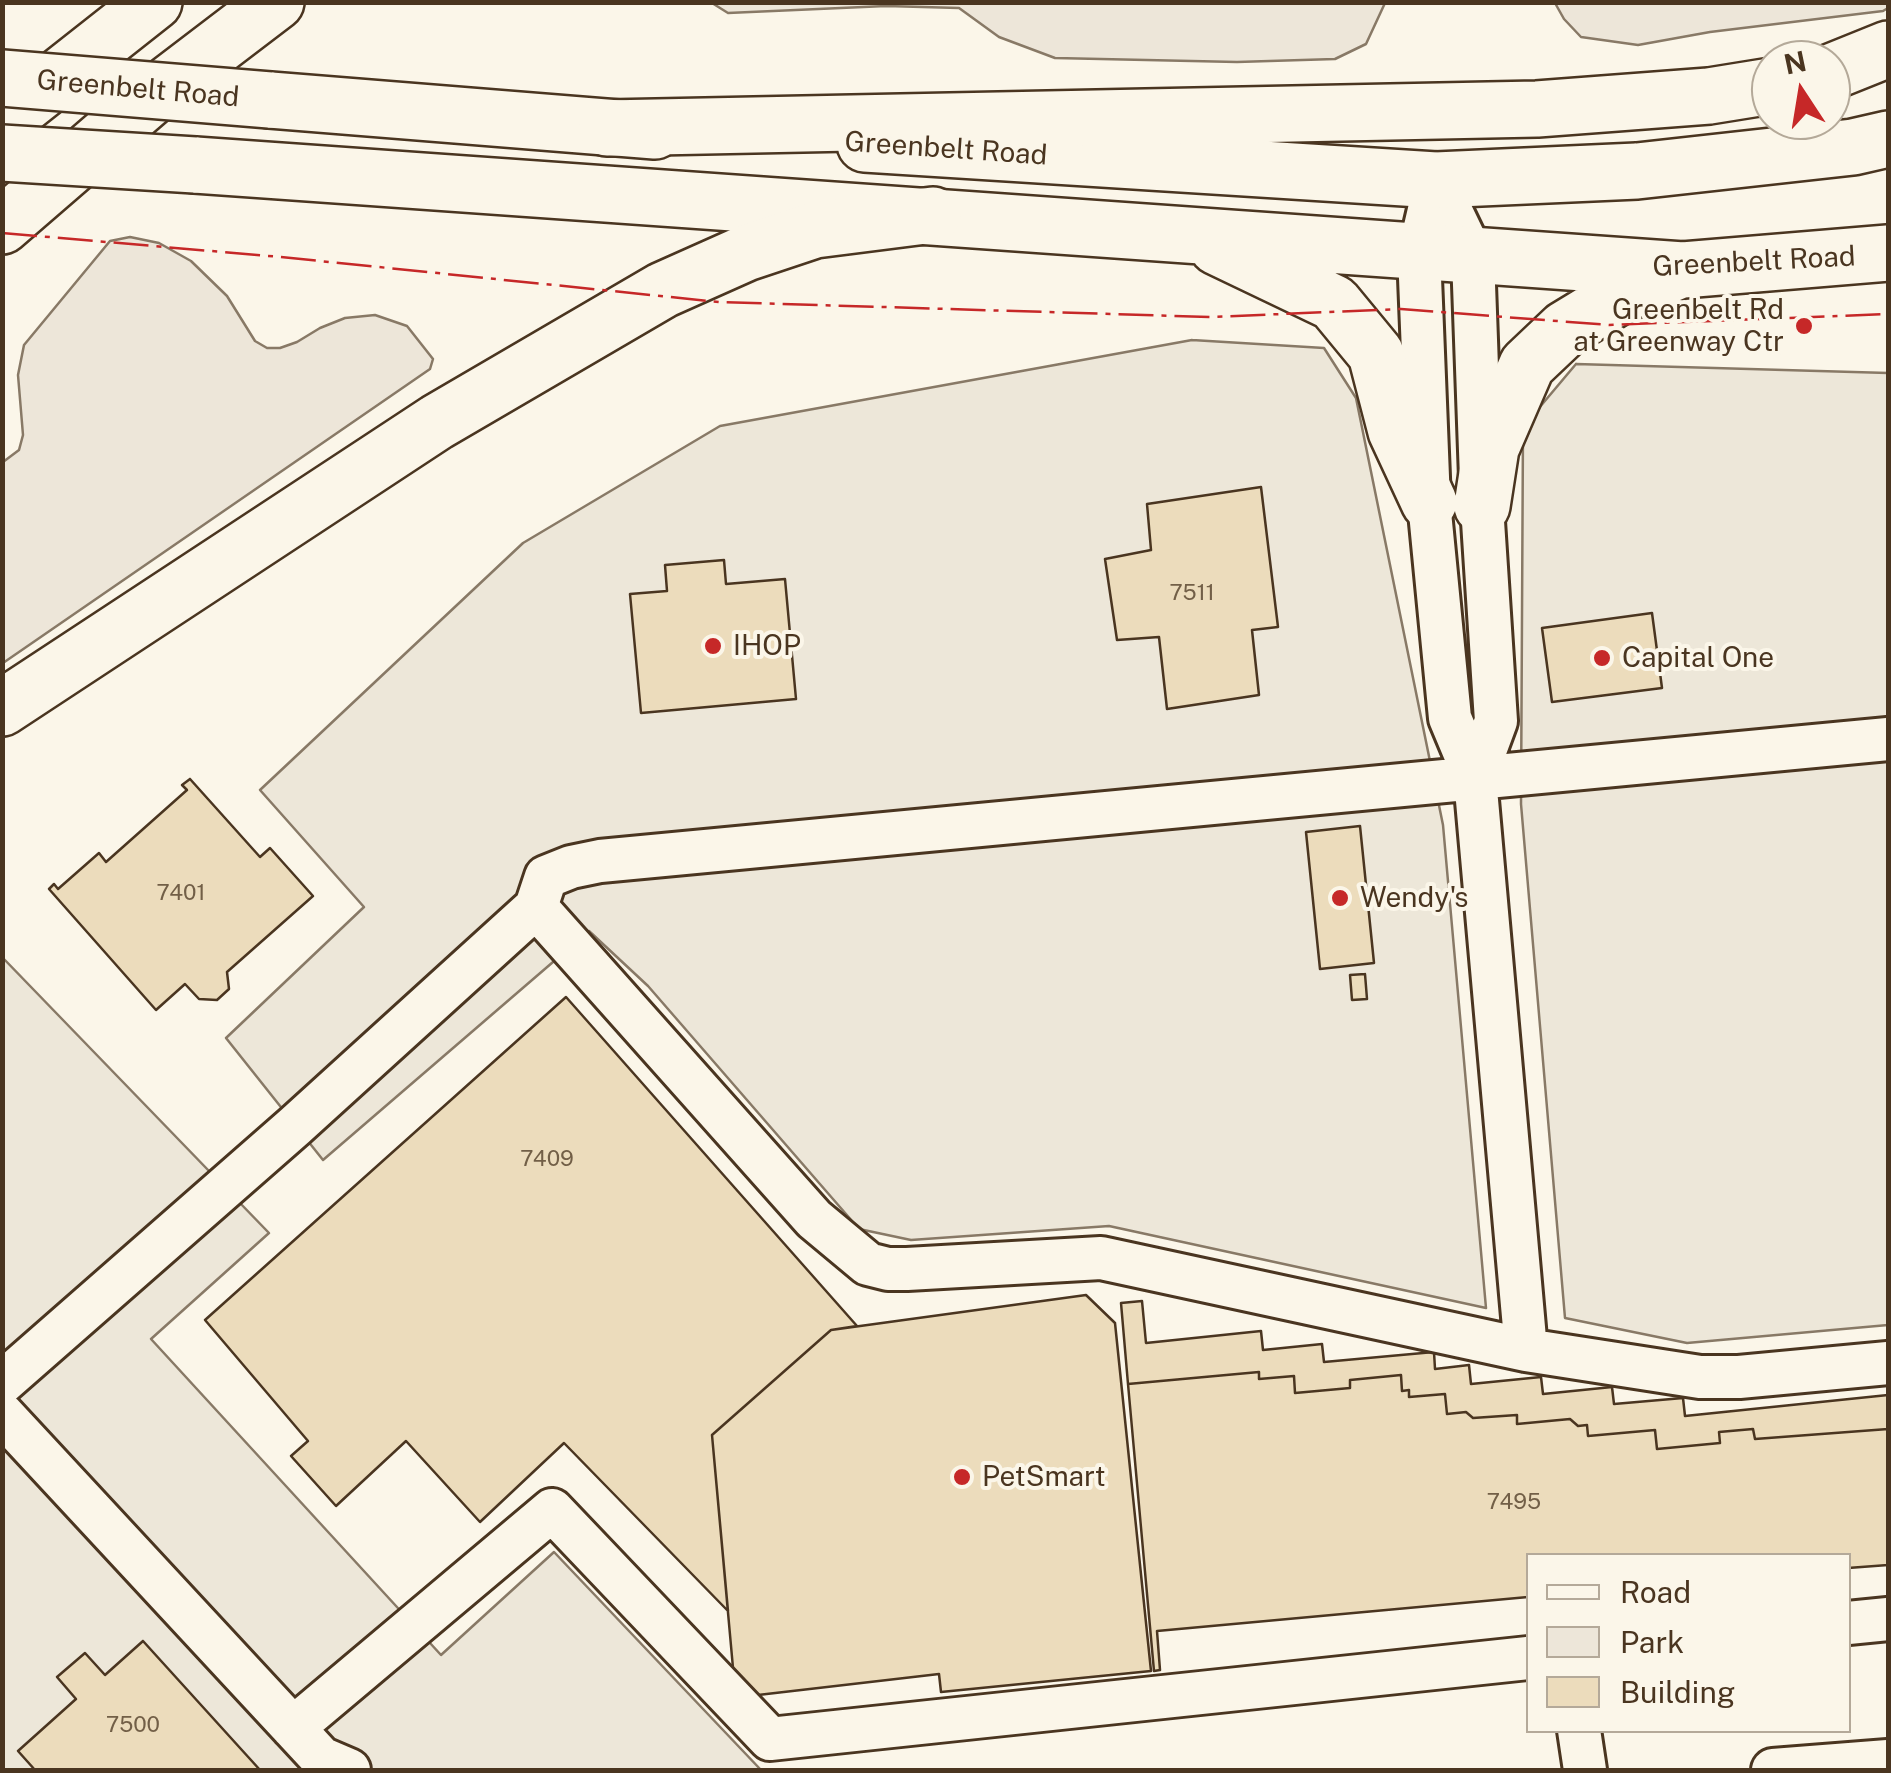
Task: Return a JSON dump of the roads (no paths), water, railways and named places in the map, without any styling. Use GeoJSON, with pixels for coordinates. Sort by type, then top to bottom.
{"type":"FeatureCollection","features":[{"type":"Feature","properties":{"kind":"main road"},"geometry":{"type":"LineString","coordinates":[[2,102],[74,27],[104,2]]}},
{"type":"Feature","properties":{"kind":"main road"},"geometry":{"type":"LineString","coordinates":[[2,122],[154,2]]}},
{"type":"Feature","properties":{"kind":"main road"},"geometry":{"type":"LineString","coordinates":[[2,226],[150,98],[276,2]]}},
{"type":"Feature","properties":{"kind":"main road"},"geometry":{"type":"LineString","coordinates":[[1851,64],[1888,48]]}},
{"type":"Feature","properties":{"kind":"main road","name":"Greenbelt Road"},"geometry":{"type":"LineString","coordinates":[[2,78],[607,128],[1436,180],[1637,172],[1853,147],[1888,139]]}},
{"type":"Feature","properties":{"kind":"main road"},"geometry":{"type":"LineString","coordinates":[[607,128],[1537,109],[1751,89]]}},
{"type":"Feature","properties":{"kind":"main road","name":"Greenbelt Road"},"geometry":{"type":"LineString","coordinates":[[2,153],[1683,270],[1888,253]]}},
{"type":"Feature","properties":{"kind":"main road"},"geometry":{"type":"LineString","coordinates":[[2,708],[437,422],[662,290],[746,253],[815,230],[933,215]]}},
{"type":"Feature","properties":{"kind":"main road"},"geometry":{"type":"LineString","coordinates":[[1197,236],[1247,264],[1334,303],[1376,354],[1396,430],[1455,504],[1490,448],[1527,364],[1555,336],[1621,295],[1683,270]]}},
{"type":"Feature","properties":{"kind":"street"},"geometry":{"type":"LineString","coordinates":[[1436,180],[1446,255],[1455,504],[1450,718],[1475,778],[1526,1350]]}},
{"type":"Feature","properties":{"kind":"street"},"geometry":{"type":"LineString","coordinates":[[2,1383],[295,1126],[536,907],[546,877],[571,867],[600,861],[1888,739]]}},
{"type":"Feature","properties":{"kind":"street"},"geometry":{"type":"LineString","coordinates":[[536,907],[814,1218],[868,1264],[908,1269],[1102,1258],[1526,1350],[1700,1377],[1888,1363]]}},
{"type":"Feature","properties":{"kind":"street"},"geometry":{"type":"LineString","coordinates":[[2,1414],[321,1758],[349,1770]]}},
{"type":"Feature","properties":{"kind":"street"},"geometry":{"type":"LineString","coordinates":[[294,1728],[552,1510],[770,1740],[1526,1658]]}},
{"type":"Feature","properties":{"kind":"street"},"geometry":{"type":"LineString","coordinates":[[1851,1623],[1888,1619]]}},
{"type":"Feature","properties":{"kind":"street"},"geometry":{"type":"LineString","coordinates":[[1579,1733],[1585,1770]]}},
{"type":"Feature","properties":{"kind":"street"},"geometry":{"type":"LineString","coordinates":[[1773,1770],[1888,1761]]}},
{"type":"Feature","properties":{"kind":"place","name":"Greenbelt Rd at Greenway Ctr"},"geometry":{"type":"Point","coordinates":[1804,326]}},
{"type":"Feature","properties":{"kind":"place","name":"IHOP"},"geometry":{"type":"Point","coordinates":[713,646]}},
{"type":"Feature","properties":{"kind":"place","name":"Capital One"},"geometry":{"type":"Point","coordinates":[1602,658]}},
{"type":"Feature","properties":{"kind":"place","name":"Wendy's"},"geometry":{"type":"Point","coordinates":[1340,898]}},
{"type":"Feature","properties":{"kind":"place","name":"PetSmart"},"geometry":{"type":"Point","coordinates":[962,1477]}}]}
